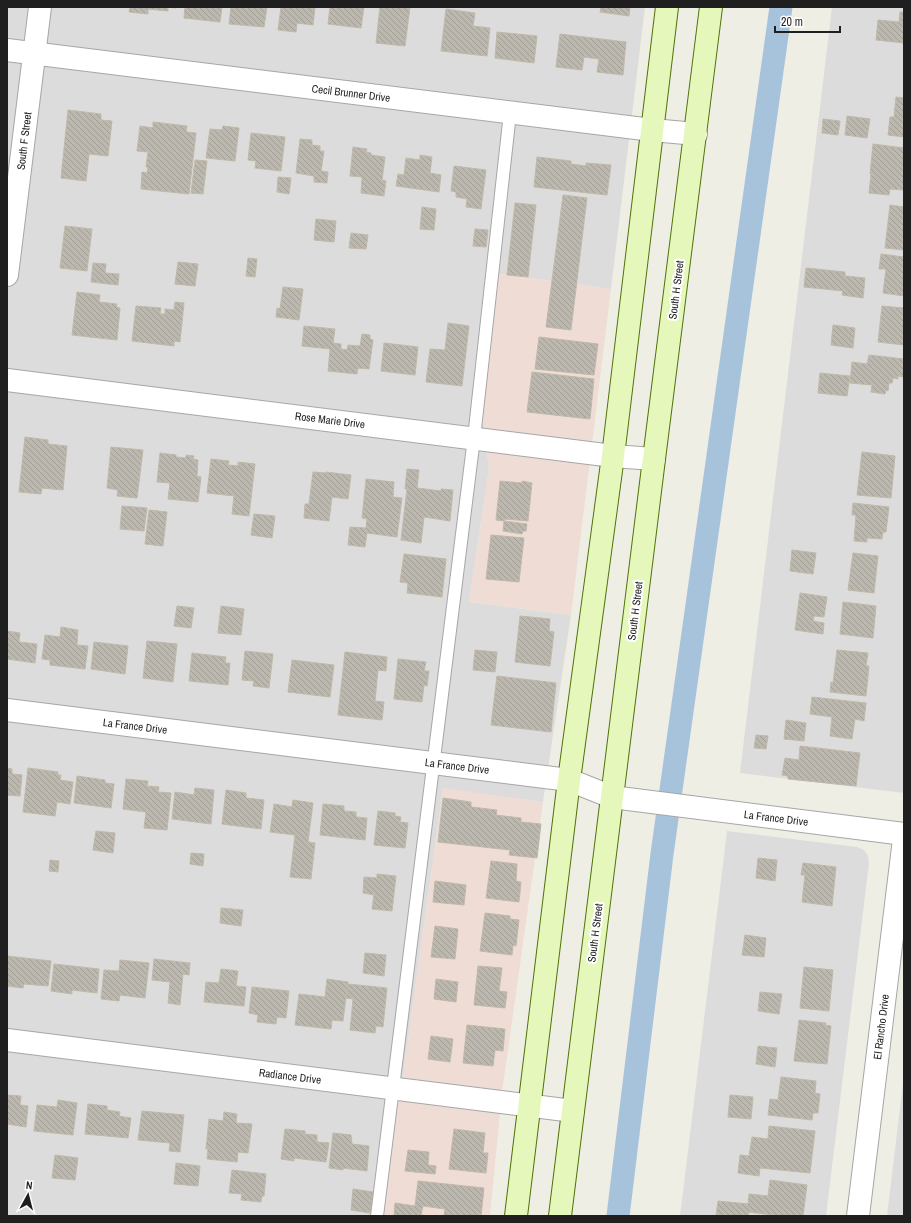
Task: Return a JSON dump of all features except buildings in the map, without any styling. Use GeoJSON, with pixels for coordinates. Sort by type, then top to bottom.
{"type":"FeatureCollection","features":[{"type":"Feature","properties":{"kind":"street","name":"South F Street"},"geometry":{"type":"LineString","coordinates":[[7,275],[40,7]]}},
{"type":"Feature","properties":{"kind":"street"},"geometry":{"type":"LineString","coordinates":[[516,1216],[569,780],[612,456],[667,7]]}},
{"type":"Feature","properties":{"kind":"street","name":"South H Street"},"geometry":{"type":"LineString","coordinates":[[560,1216],[712,7]]}},
{"type":"Feature","properties":{"kind":"street","name":"Cecil Brunner Drive"},"geometry":{"type":"LineString","coordinates":[[7,50],[510,113],[696,134]]}},
{"type":"Feature","properties":{"kind":"street","name":"Rose Marie Drive"},"geometry":{"type":"LineString","coordinates":[[7,380],[612,456],[654,459]]}},
{"type":"Feature","properties":{"kind":"street","name":"La France Drive"},"geometry":{"type":"LineString","coordinates":[[7,710],[569,780],[612,797],[904,834]]}},
{"type":"Feature","properties":{"kind":"street","name":"El Rancho Drive"},"geometry":{"type":"LineString","coordinates":[[858,1216],[904,839]]}},
{"type":"Feature","properties":{"kind":"street","name":"Radiance Drive"},"geometry":{"type":"LineString","coordinates":[[7,1040],[573,1111]]}},
{"type":"Feature","properties":{"kind":"lane"},"geometry":{"type":"LineString","coordinates":[[377,1216],[474,438],[510,113]]}},
{"type":"Feature","properties":{"kind":"shaded area"},"geometry":{"type":"Polygon","coordinates":[[[7,7],[645,7],[611,289],[499,274],[482,410],[489,469],[469,602],[571,615],[543,802],[443,789],[402,1084],[376,1216],[7,1216],[7,7]]]}},
{"type":"Feature","properties":{"kind":"shaded area"},"geometry":{"type":"Polygon","coordinates":[[[832,7],[904,7],[904,793],[740,773],[832,7]]]}},
{"type":"Feature","properties":{"kind":"shaded area"},"geometry":{"type":"Polygon","coordinates":[[[499,274],[611,289],[571,615],[469,602],[489,469],[482,410],[499,274]]]}},
{"type":"Feature","properties":{"kind":"shaded area"},"geometry":{"type":"Polygon","coordinates":[[[443,788],[543,802],[502,1092],[490,1216],[376,1216],[402,1084],[443,788]]]}},
{"type":"Feature","properties":{"kind":"shaded area"},"geometry":{"type":"Polygon","coordinates":[[[727,831],[857,847],[864,850],[868,856],[869,863],[826,1216],[680,1216],[727,831]]]}},
{"type":"Feature","properties":{"kind":"shaded area"},"geometry":{"type":"Polygon","coordinates":[[[904,1075],[904,1216],[887,1216],[904,1075]]]}},
{"type":"Feature","properties":{"kind":"waterway"},"geometry":{"type":"LineString","coordinates":[[618,1216],[662,854],[781,7]]}}]}
